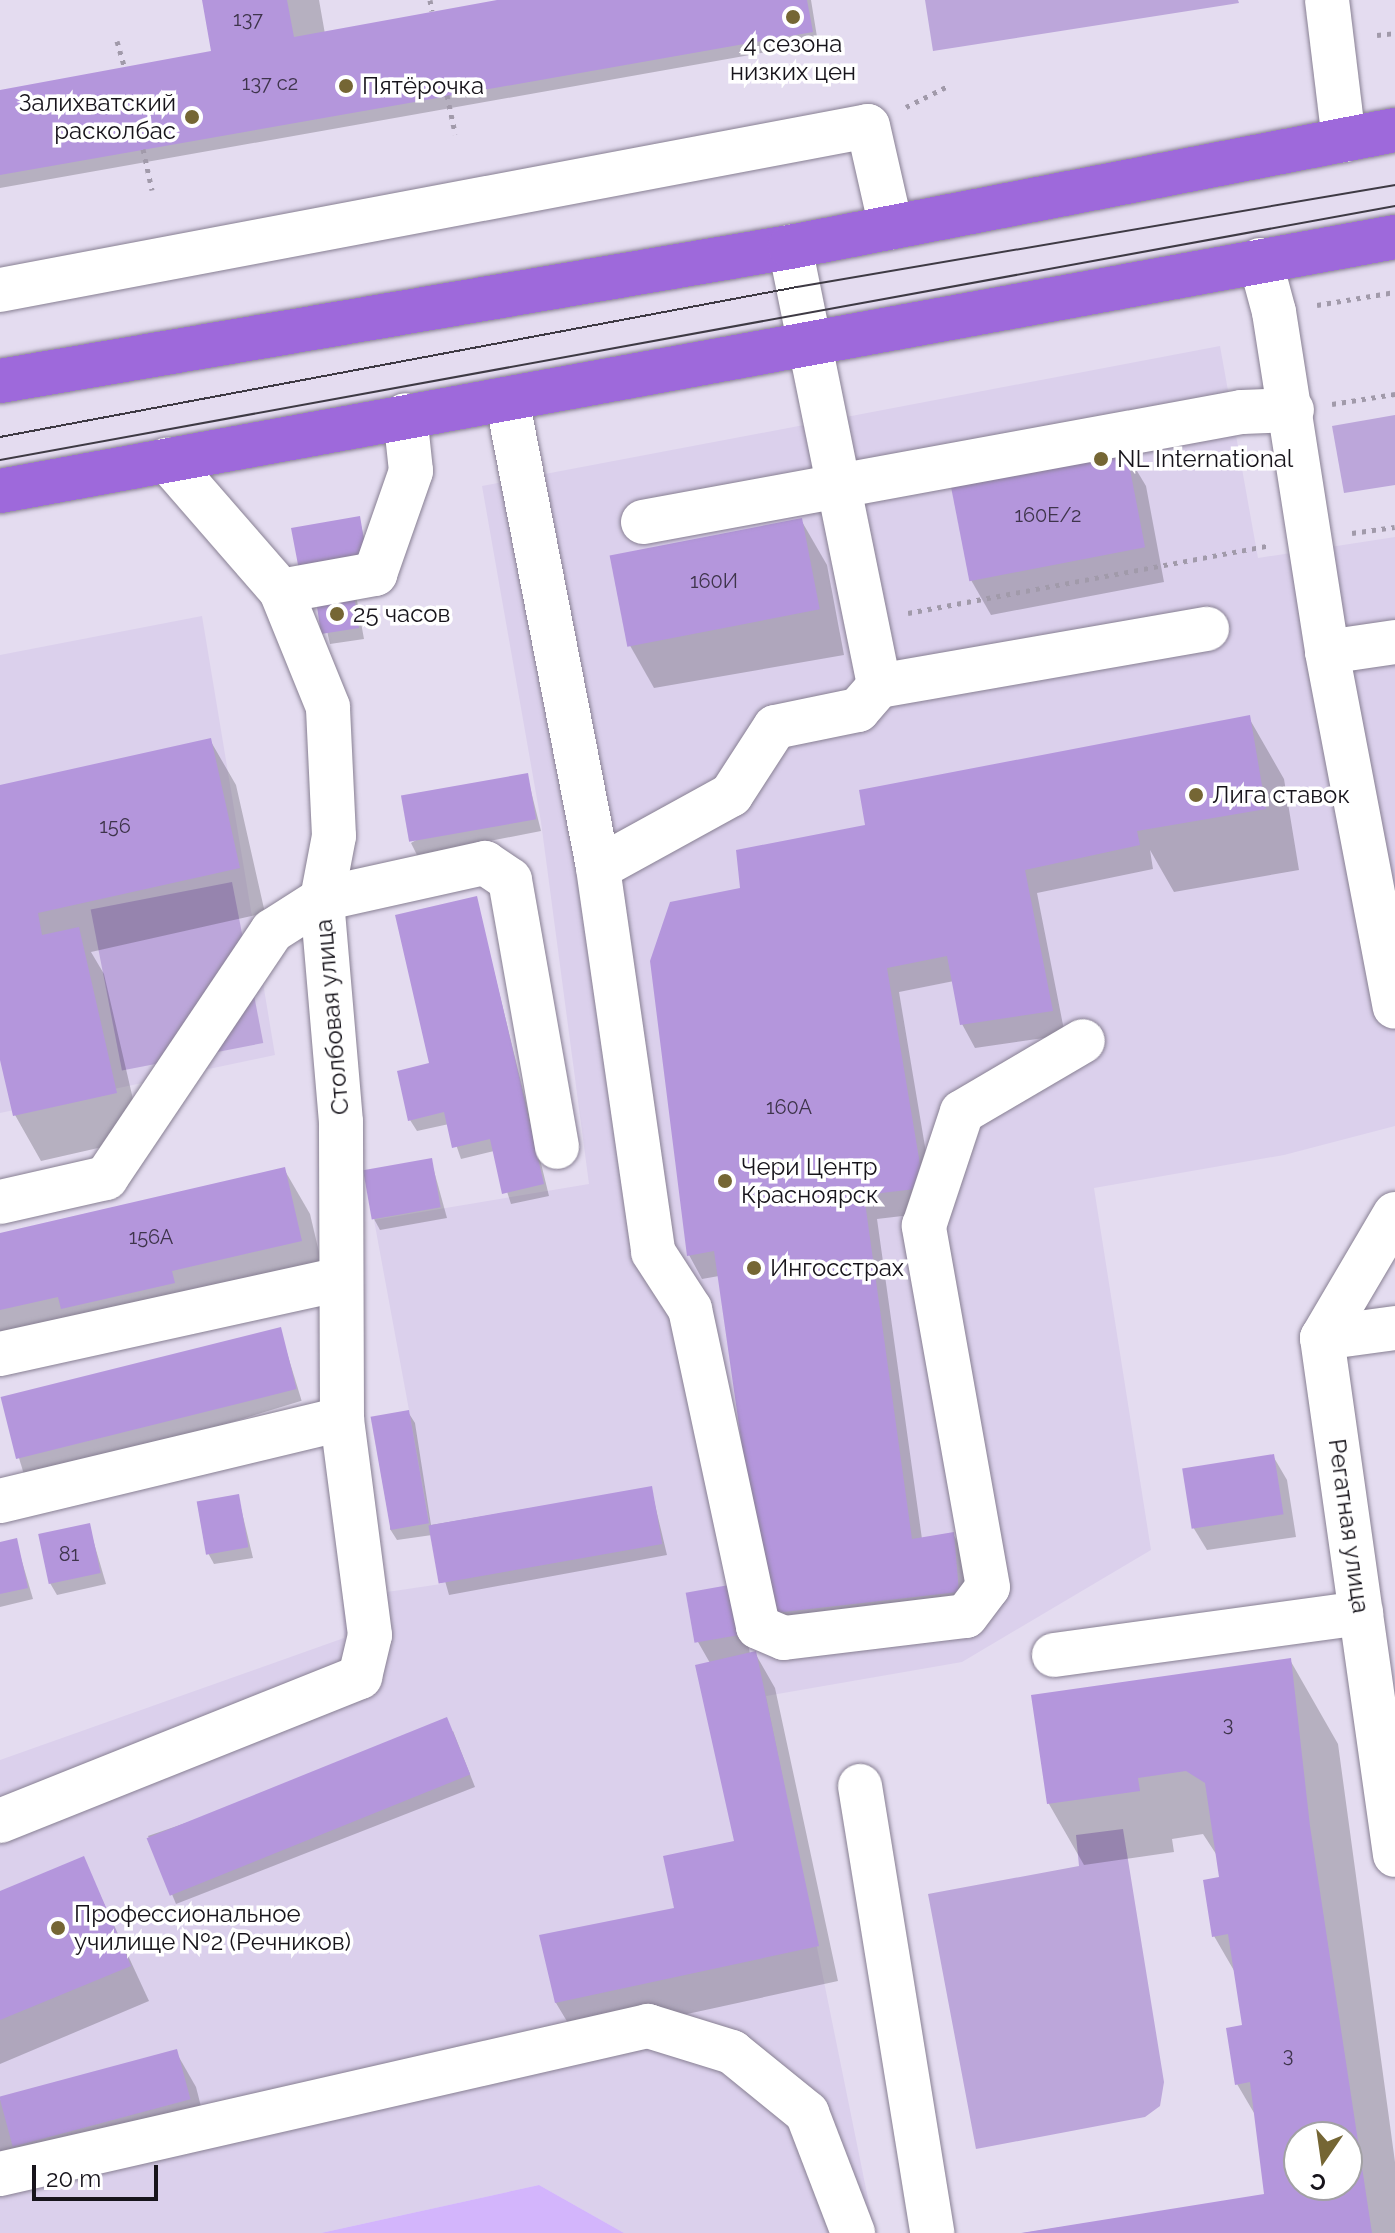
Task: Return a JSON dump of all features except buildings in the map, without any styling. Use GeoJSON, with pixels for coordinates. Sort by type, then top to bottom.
{"type":"FeatureCollection","features":[{"type":"Feature","properties":{"kind":"highway"},"geometry":{"type":"LineString","coordinates":[[0,381],[790,247],[1395,130]]}},
{"type":"Feature","properties":{"kind":"highway"},"geometry":{"type":"LineString","coordinates":[[0,491],[1395,237]]}},
{"type":"Feature","properties":{"kind":"street"},"geometry":{"type":"LineString","coordinates":[[1327,0],[1344,140]]}},
{"type":"Feature","properties":{"kind":"street"},"geometry":{"type":"LineString","coordinates":[[0,290],[868,126],[891,227]]}},
{"type":"Feature","properties":{"kind":"street"},"geometry":{"type":"LineString","coordinates":[[790,247],[879,686]]}},
{"type":"Feature","properties":{"kind":"street"},"geometry":{"type":"LineString","coordinates":[[1260,260],[1274,312],[1292,410],[1327,652],[1395,1007]]}},
{"type":"Feature","properties":{"kind":"street"},"geometry":{"type":"LineString","coordinates":[[507,399],[598,868],[653,1252],[690,1309],[758,1627],[784,1638],[966,1616],[988,1587],[924,1226],[962,1112],[1083,1041]]}},
{"type":"Feature","properties":{"kind":"street"},"geometry":{"type":"LineString","coordinates":[[643,522],[1242,412],[1292,410]]}},
{"type":"Feature","properties":{"kind":"street"},"geometry":{"type":"LineString","coordinates":[[281,591],[375,574],[411,471],[405,415]]}},
{"type":"Feature","properties":{"kind":"street","name":"Столбовая улица"},"geometry":{"type":"LineString","coordinates":[[0,1821],[360,1677],[370,1635],[342,1419],[341,1122],[322,899],[334,836],[328,707],[281,591],[167,460]]}},
{"type":"Feature","properties":{"kind":"street"},"geometry":{"type":"LineString","coordinates":[[598,868],[731,795],[775,727],[858,710],[879,686],[1207,629]]}},
{"type":"Feature","properties":{"kind":"street"},"geometry":{"type":"LineString","coordinates":[[1327,652],[1395,642]]}},
{"type":"Feature","properties":{"kind":"street"},"geometry":{"type":"LineString","coordinates":[[0,1202],[106,1178],[272,931],[322,899],[485,863],[510,880],[557,1147]]}},
{"type":"Feature","properties":{"kind":"street"},"geometry":{"type":"LineString","coordinates":[[1322,1338],[1395,1214]]}},
{"type":"Feature","properties":{"kind":"street"},"geometry":{"type":"LineString","coordinates":[[0,1354],[340,1279]]}},
{"type":"Feature","properties":{"kind":"street"},"geometry":{"type":"LineString","coordinates":[[1322,1338],[1395,1328]]}},
{"type":"Feature","properties":{"kind":"street","name":"Регатная улица"},"geometry":{"type":"LineString","coordinates":[[1322,1338],[1391,1801],[1395,1855]]}},
{"type":"Feature","properties":{"kind":"street"},"geometry":{"type":"LineString","coordinates":[[0,1501],[342,1419]]}},
{"type":"Feature","properties":{"kind":"street"},"geometry":{"type":"LineString","coordinates":[[1054,1655],[1361,1613]]}},
{"type":"Feature","properties":{"kind":"street"},"geometry":{"type":"LineString","coordinates":[[860,1786],[932,2233]]}},
{"type":"Feature","properties":{"kind":"street"},"geometry":{"type":"LineString","coordinates":[[0,2174],[648,2026],[732,2052],[807,2113],[853,2233]]}},
{"type":"Feature","properties":{"kind":"path"},"geometry":{"type":"LineString","coordinates":[[430,0],[432,11]]}},
{"type":"Feature","properties":{"kind":"path"},"geometry":{"type":"LineString","coordinates":[[1377,35],[1395,33]]}},
{"type":"Feature","properties":{"kind":"path"},"geometry":{"type":"LineString","coordinates":[[117,41],[124,66]]}},
{"type":"Feature","properties":{"kind":"path"},"geometry":{"type":"LineString","coordinates":[[447,95],[455,134]]}},
{"type":"Feature","properties":{"kind":"path"},"geometry":{"type":"LineString","coordinates":[[143,149],[152,190]]}},
{"type":"Feature","properties":{"kind":"path"},"geometry":{"type":"LineString","coordinates":[[1274,312],[1395,292]]}},
{"type":"Feature","properties":{"kind":"path"},"geometry":{"type":"LineString","coordinates":[[1292,410],[1395,394]]}},
{"type":"Feature","properties":{"kind":"path"},"geometry":{"type":"LineString","coordinates":[[867,620],[1395,527]]}},
{"type":"Feature","properties":{"kind":"shaded area"},"geometry":{"type":"Polygon","coordinates":[[[925,0],[1238,0],[1239,3],[933,51],[925,0]]]}},
{"type":"Feature","properties":{"kind":"shaded area"},"geometry":{"type":"Polygon","coordinates":[[[1220,346],[1258,558],[1395,537],[1395,1126],[1284,1155],[1094,1188],[1151,1550],[962,1662],[766,1696],[875,2233],[624,2233],[539,2185],[321,2233],[0,2233],[0,1760],[344,1638],[342,1593],[367,1595],[441,1584],[374,1220],[589,1184],[541,822],[482,486],[1220,346]]]}},
{"type":"Feature","properties":{"kind":"shaded area"},"geometry":{"type":"Polygon","coordinates":[[[1395,415],[1395,485],[1344,493],[1332,426],[1395,415]]]}},
{"type":"Feature","properties":{"kind":"shaded area"},"geometry":{"type":"Polygon","coordinates":[[[202,616],[275,1055],[0,1113],[0,655],[202,616]]]}},
{"type":"Feature","properties":{"kind":"shaded area"},"geometry":{"type":"Polygon","coordinates":[[[232,882],[263,1043],[122,1070],[91,909],[232,882]]]}},
{"type":"Feature","properties":{"kind":"shaded area"},"geometry":{"type":"Polygon","coordinates":[[[1123,1829],[1164,2082],[1160,2106],[1145,2117],[976,2149],[928,1894],[1079,1866],[1076,1835],[1123,1829]]]}},
{"type":"Feature","properties":{"kind":"shaded area"},"geometry":{"type":"Polygon","coordinates":[[[539,2185],[624,2233],[321,2233],[539,2185]]]}},
{"type":"Feature","properties":{"kind":"tram line"},"geometry":{"type":"LineString","coordinates":[[0,437],[797,287],[1395,185]]}},
{"type":"Feature","properties":{"kind":"tram line"},"geometry":{"type":"LineString","coordinates":[[0,460],[1395,206]]}},
{"type":"Feature","properties":{"kind":"place","name":"4 сезона низких цен"},"geometry":{"type":"Point","coordinates":[793,17]}},
{"type":"Feature","properties":{"kind":"place","name":"Пятёрочка"},"geometry":{"type":"Point","coordinates":[346,86]}},
{"type":"Feature","properties":{"kind":"place","name":"Залихватский расколбас"},"geometry":{"type":"Point","coordinates":[192,117]}},
{"type":"Feature","properties":{"kind":"place","name":"NL International"},"geometry":{"type":"Point","coordinates":[1101,459]}},
{"type":"Feature","properties":{"kind":"place","name":"25 часов"},"geometry":{"type":"Point","coordinates":[337,614]}},
{"type":"Feature","properties":{"kind":"place","name":"Лига ставок"},"geometry":{"type":"Point","coordinates":[1196,795]}},
{"type":"Feature","properties":{"kind":"place","name":"Чери Центр Красноярск"},"geometry":{"type":"Point","coordinates":[725,1181]}},
{"type":"Feature","properties":{"kind":"place","name":"Ингосстрах"},"geometry":{"type":"Point","coordinates":[754,1268]}},
{"type":"Feature","properties":{"kind":"place","name":"Профессиональное училище Nº2 (Речников)"},"geometry":{"type":"Point","coordinates":[58,1928]}}]}
